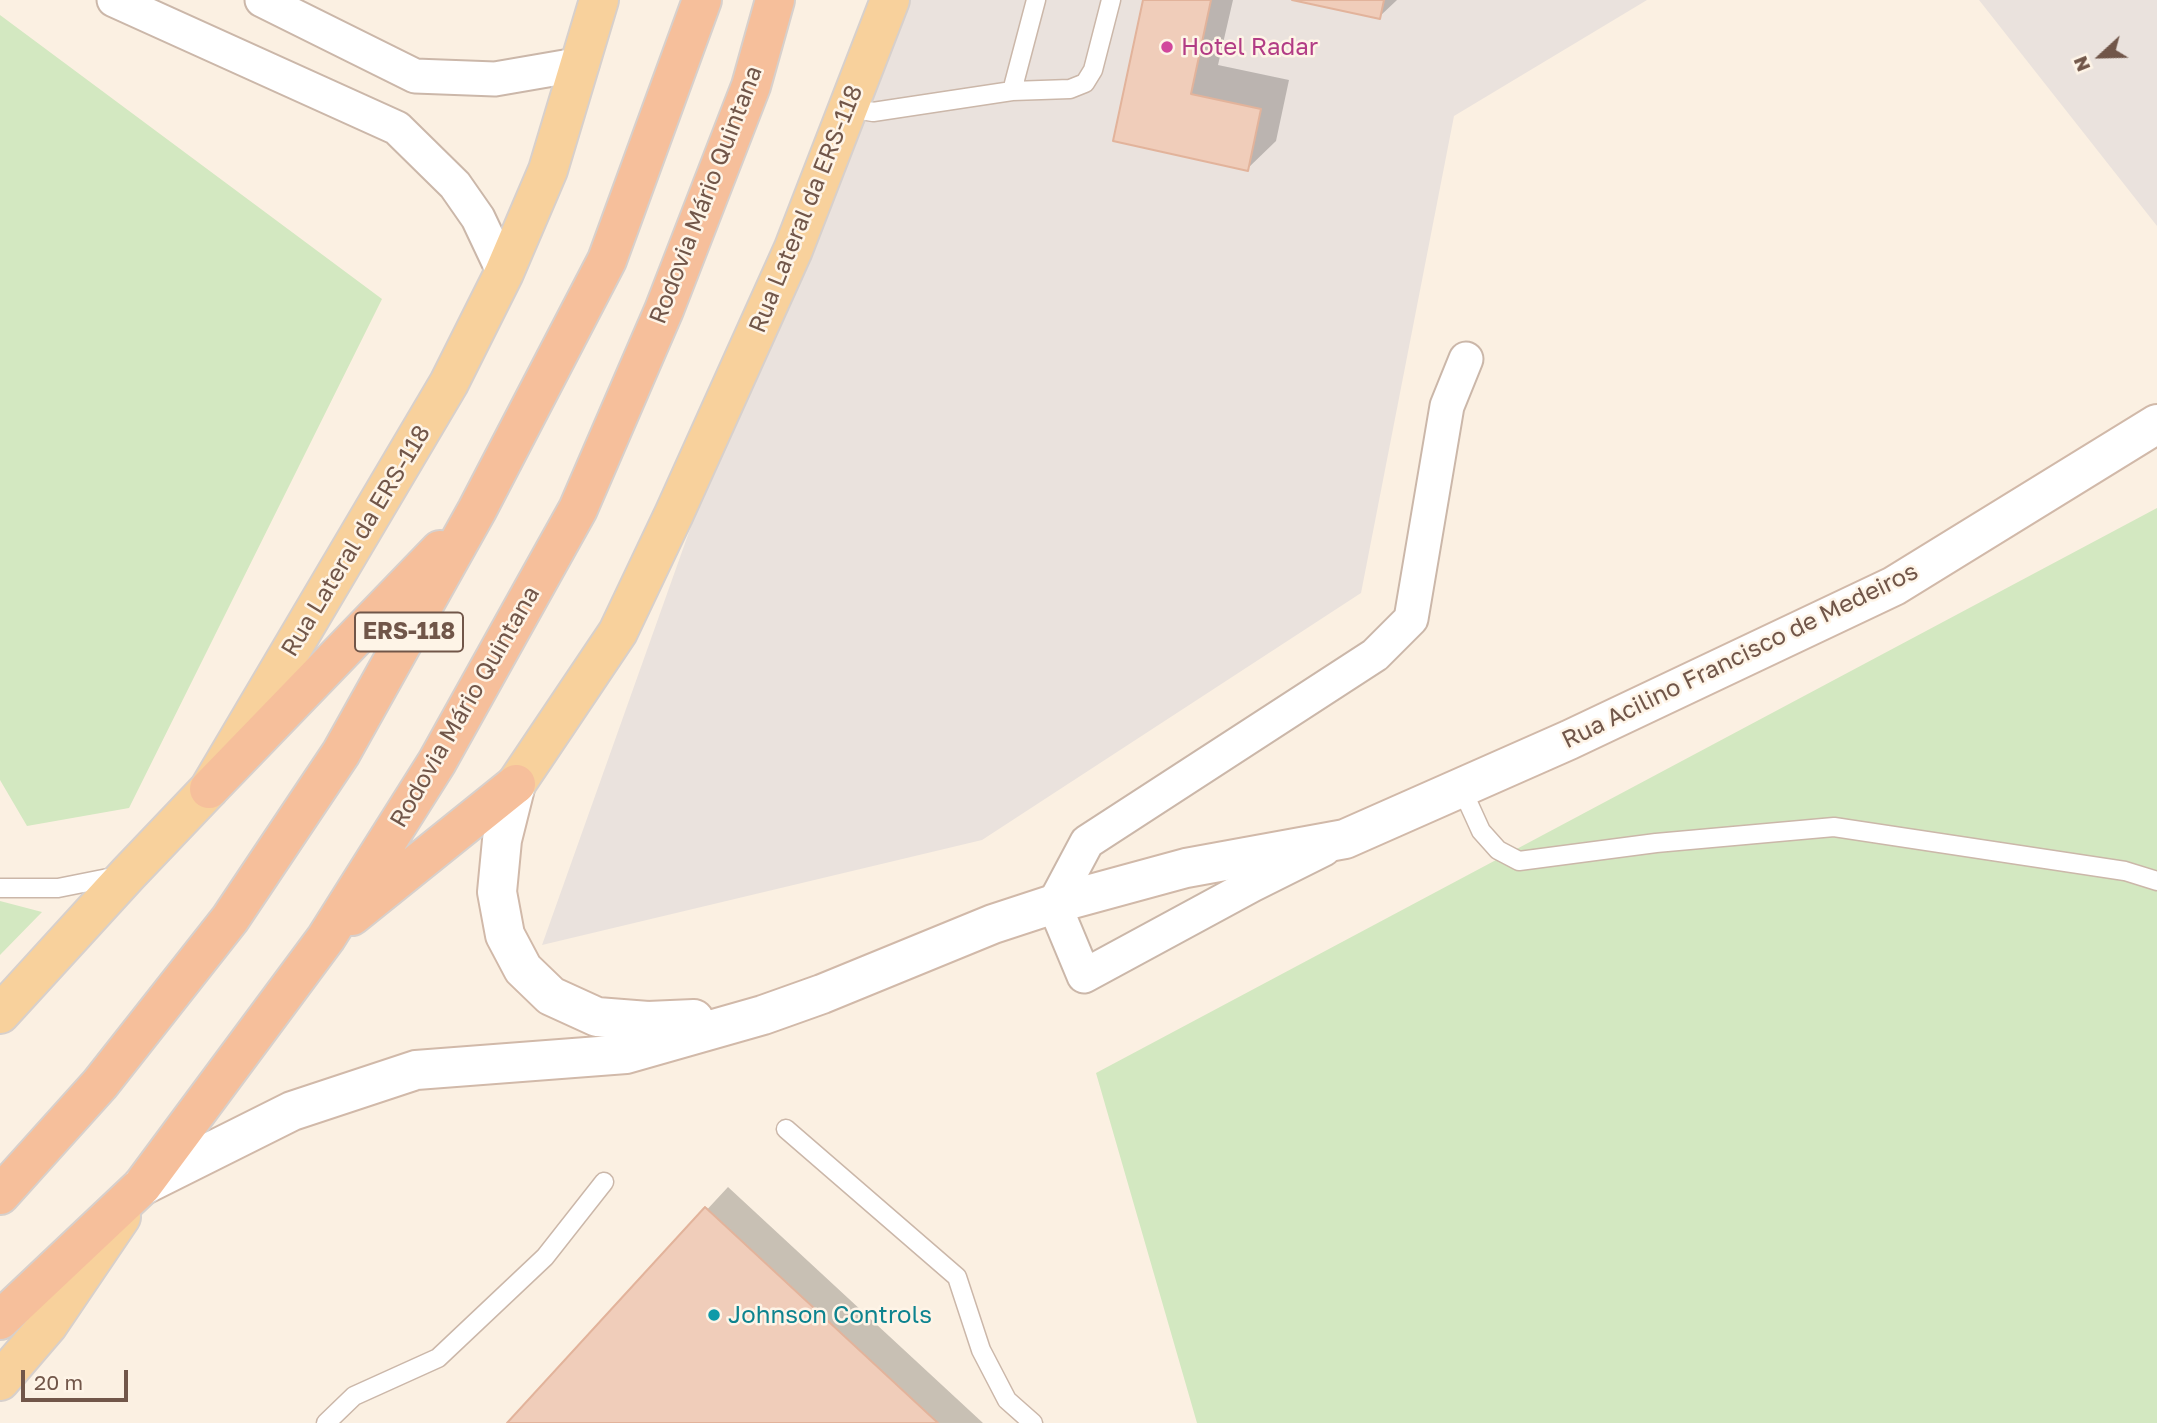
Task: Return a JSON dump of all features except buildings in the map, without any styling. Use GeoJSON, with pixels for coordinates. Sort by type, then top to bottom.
{"type":"FeatureCollection","features":[{"type":"Feature","properties":{"kind":"highway","name":"ERS-118"},"geometry":{"type":"LineString","coordinates":[[0,1195],[100,1084],[230,919],[341,753],[477,510],[607,260],[702,0]]}},
{"type":"Feature","properties":{"kind":"highway","name":"Rodovia Mário Quintana"},"geometry":{"type":"LineString","coordinates":[[0,1320],[142,1185],[326,938],[437,762],[578,509],[664,310],[751,86],[775,0]]}},
{"type":"Feature","properties":{"kind":"highway"},"geometry":{"type":"LineString","coordinates":[[209,789],[477,510]]}},
{"type":"Feature","properties":{"kind":"highway"},"geometry":{"type":"LineString","coordinates":[[326,938],[516,783]]}},
{"type":"Feature","properties":{"kind":"main road","name":"Rua Lateral da ERS-118"},"geometry":{"type":"LineString","coordinates":[[0,1014],[209,789],[449,383],[504,273],[548,170],[582,64],[599,0]]}},
{"type":"Feature","properties":{"kind":"main road","name":"Rua Lateral da ERS-118"},"geometry":{"type":"LineString","coordinates":[[516,783],[618,632],[680,502],[793,250],[890,0]]}},
{"type":"Feature","properties":{"kind":"main road","name":"Rua Acilino Francisco de Medeiros"},"geometry":{"type":"LineString","coordinates":[[763,1015],[822,994],[993,924],[1054,904],[1186,868],[1345,839],[1569,740],[1895,586],[2157,424]]}},
{"type":"Feature","properties":{"kind":"main road"},"geometry":{"type":"LineString","coordinates":[[516,783],[502,840],[497,892],[505,936],[523,970],[551,996],[597,1017],[648,1021],[763,1015]]}},
{"type":"Feature","properties":{"kind":"main road"},"geometry":{"type":"LineString","coordinates":[[0,1381],[48,1325],[142,1185],[292,1111],[415,1070],[626,1054],[763,1015]]}},
{"type":"Feature","properties":{"kind":"street"},"geometry":{"type":"LineString","coordinates":[[114,0],[397,128],[455,185],[478,218],[504,273]]}},
{"type":"Feature","properties":{"kind":"street"},"geometry":{"type":"LineString","coordinates":[[262,0],[415,76],[495,79],[582,64]]}},
{"type":"Feature","properties":{"kind":"street"},"geometry":{"type":"LineString","coordinates":[[1345,839],[1252,885],[1084,976],[1054,904],[1087,842],[1374,655],[1411,619],[1447,406],[1466,359]]}},
{"type":"Feature","properties":{"kind":"lane"},"geometry":{"type":"LineString","coordinates":[[1012,91],[1036,0]]}},
{"type":"Feature","properties":{"kind":"lane"},"geometry":{"type":"LineString","coordinates":[[849,108],[873,112],[1012,91],[1070,89],[1084,83],[1093,70],[1111,0]]}},
{"type":"Feature","properties":{"kind":"lane"},"geometry":{"type":"LineString","coordinates":[[1461,787],[1481,831],[1498,850],[1519,861],[1656,843],[1834,827],[2125,871],[2157,881]]}},
{"type":"Feature","properties":{"kind":"lane"},"geometry":{"type":"LineString","coordinates":[[0,888],[58,888],[128,874]]}},
{"type":"Feature","properties":{"kind":"lane"},"geometry":{"type":"LineString","coordinates":[[786,1129],[957,1277],[981,1350],[1007,1400],[1033,1423]]}},
{"type":"Feature","properties":{"kind":"lane"},"geometry":{"type":"LineString","coordinates":[[326,1423],[354,1396],[439,1359],[544,1257],[604,1182]]}},
{"type":"Feature","properties":{"kind":"shaded area"},"geometry":{"type":"Polygon","coordinates":[[[870,0],[1647,0],[1454,116],[1361,593],[982,840],[542,945],[847,88],[870,0]]]}},
{"type":"Feature","properties":{"kind":"shaded area"},"geometry":{"type":"Polygon","coordinates":[[[1979,0],[2157,0],[2157,226],[1979,0]]]}},
{"type":"Feature","properties":{"kind":"green space"},"geometry":{"type":"Polygon","coordinates":[[[0,15],[382,299],[129,808],[27,826],[0,780],[0,15]]]}},
{"type":"Feature","properties":{"kind":"green space"},"geometry":{"type":"Polygon","coordinates":[[[2157,508],[2157,1423],[1197,1423],[1096,1073],[2157,508]]]}},
{"type":"Feature","properties":{"kind":"green space"},"geometry":{"type":"Polygon","coordinates":[[[0,901],[42,912],[0,955],[0,901]]]}},
{"type":"Feature","properties":{"kind":"place","name":"Hotel Radar"},"geometry":{"type":"Point","coordinates":[1167,47]}},
{"type":"Feature","properties":{"kind":"place","name":"Johnson Controls"},"geometry":{"type":"Point","coordinates":[714,1315]}}]}
